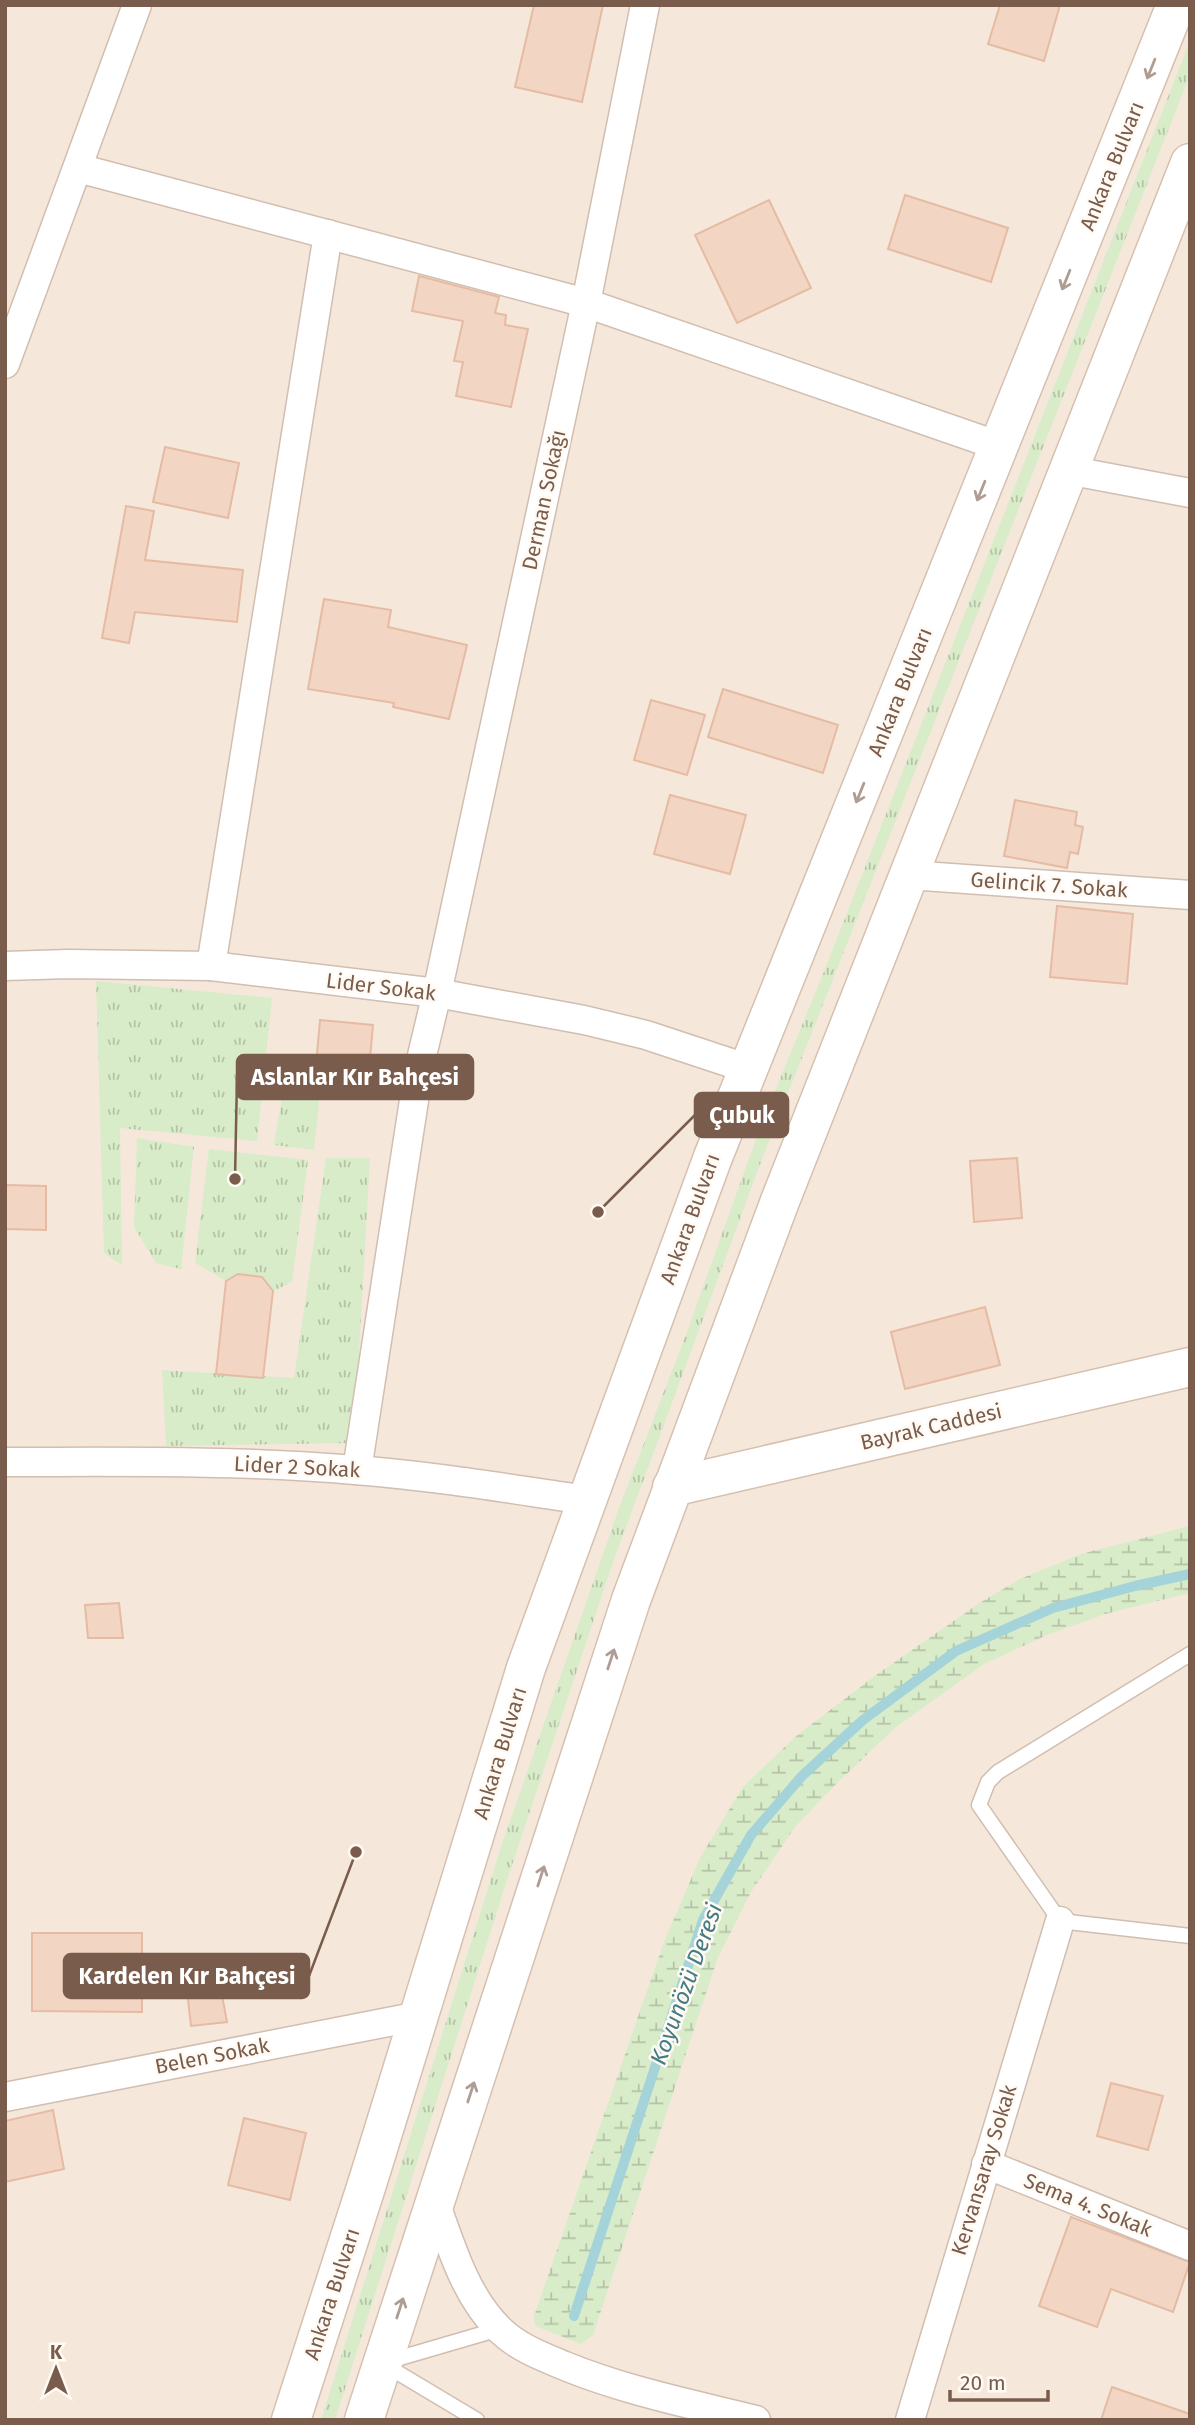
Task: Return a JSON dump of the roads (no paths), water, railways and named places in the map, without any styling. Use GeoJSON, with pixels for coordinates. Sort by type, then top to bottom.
{"type":"FeatureCollection","features":[{"type":"Feature","properties":{"kind":"main road","name":"Ankara Bulvarı"},"geometry":{"type":"LineString","coordinates":[[292,2420],[526,1668],[587,1500],[713,1157],[1176,5]]}},
{"type":"Feature","properties":{"kind":"main road"},"geometry":{"type":"LineString","coordinates":[[364,2420],[631,1600],[672,1487],[780,1201],[1190,163]]}},
{"type":"Feature","properties":{"kind":"main road","name":"Bayrak Caddesi"},"geometry":{"type":"LineString","coordinates":[[672,1487],[1190,1367]]}},
{"type":"Feature","properties":{"kind":"street"},"geometry":{"type":"LineString","coordinates":[[5,364],[137,5]]}},
{"type":"Feature","properties":{"kind":"street","name":"Derman Sokağı"},"geometry":{"type":"LineString","coordinates":[[357,1470],[419,1069],[586,303],[645,5]]}},
{"type":"Feature","properties":{"kind":"street"},"geometry":{"type":"LineString","coordinates":[[78,167],[586,303],[999,446]]}},
{"type":"Feature","properties":{"kind":"street"},"geometry":{"type":"LineString","coordinates":[[211,966],[328,234]]}},
{"type":"Feature","properties":{"kind":"street"},"geometry":{"type":"LineString","coordinates":[[1067,470],[1190,493]]}},
{"type":"Feature","properties":{"kind":"street","name":"Gelincik 7. Sokak"},"geometry":{"type":"LineString","coordinates":[[909,875],[1190,895]]}},
{"type":"Feature","properties":{"kind":"street","name":"Lider Sokak"},"geometry":{"type":"LineString","coordinates":[[5,966],[211,966],[437,993],[584,1020],[646,1035],[748,1069]]}},
{"type":"Feature","properties":{"kind":"street","name":"Lider 2 Sokak"},"geometry":{"type":"LineString","coordinates":[[5,1462],[167,1462],[357,1470],[587,1500]]}},
{"type":"Feature","properties":{"kind":"street","name":"Kervansaray Sokak"},"geometry":{"type":"LineString","coordinates":[[910,2420],[1060,1922]]}},
{"type":"Feature","properties":{"kind":"street","name":"Belen Sokak"},"geometry":{"type":"LineString","coordinates":[[5,2097],[419,2016]]}},
{"type":"Feature","properties":{"kind":"street","name":"Sema 4. Sokak"},"geometry":{"type":"LineString","coordinates":[[986,2164],[1190,2246]]}},
{"type":"Feature","properties":{"kind":"street"},"geometry":{"type":"LineString","coordinates":[[435,2202],[458,2264],[475,2298],[499,2329],[523,2349],[602,2381],[756,2420]]}},
{"type":"Feature","properties":{"kind":"lane"},"geometry":{"type":"LineString","coordinates":[[1190,1654],[998,1772],[988,1782],[979,1805],[1060,1922],[1190,1936]]}},
{"type":"Feature","properties":{"kind":"lane"},"geometry":{"type":"LineString","coordinates":[[382,2364],[499,2329]]}},
{"type":"Feature","properties":{"kind":"lane"},"geometry":{"type":"LineString","coordinates":[[382,2364],[477,2420]]}},
{"type":"Feature","properties":{"kind":"waterway","name":"Koyunözü Deresi"},"geometry":{"type":"LineString","coordinates":[[574,2316],[703,1920],[751,1835],[802,1776],[863,1720],[956,1651],[1053,1608],[1190,1574]]}},
{"type":"Feature","properties":{"kind":"place","name":"Aslanlar Kır Bahçesi"},"geometry":{"type":"Point","coordinates":[235,1179]}},
{"type":"Feature","properties":{"kind":"place","name":"Çubuk"},"geometry":{"type":"Point","coordinates":[598,1212]}},
{"type":"Feature","properties":{"kind":"place","name":"Kardelen Kır Bahçesi"},"geometry":{"type":"Point","coordinates":[356,1852]}}]}
